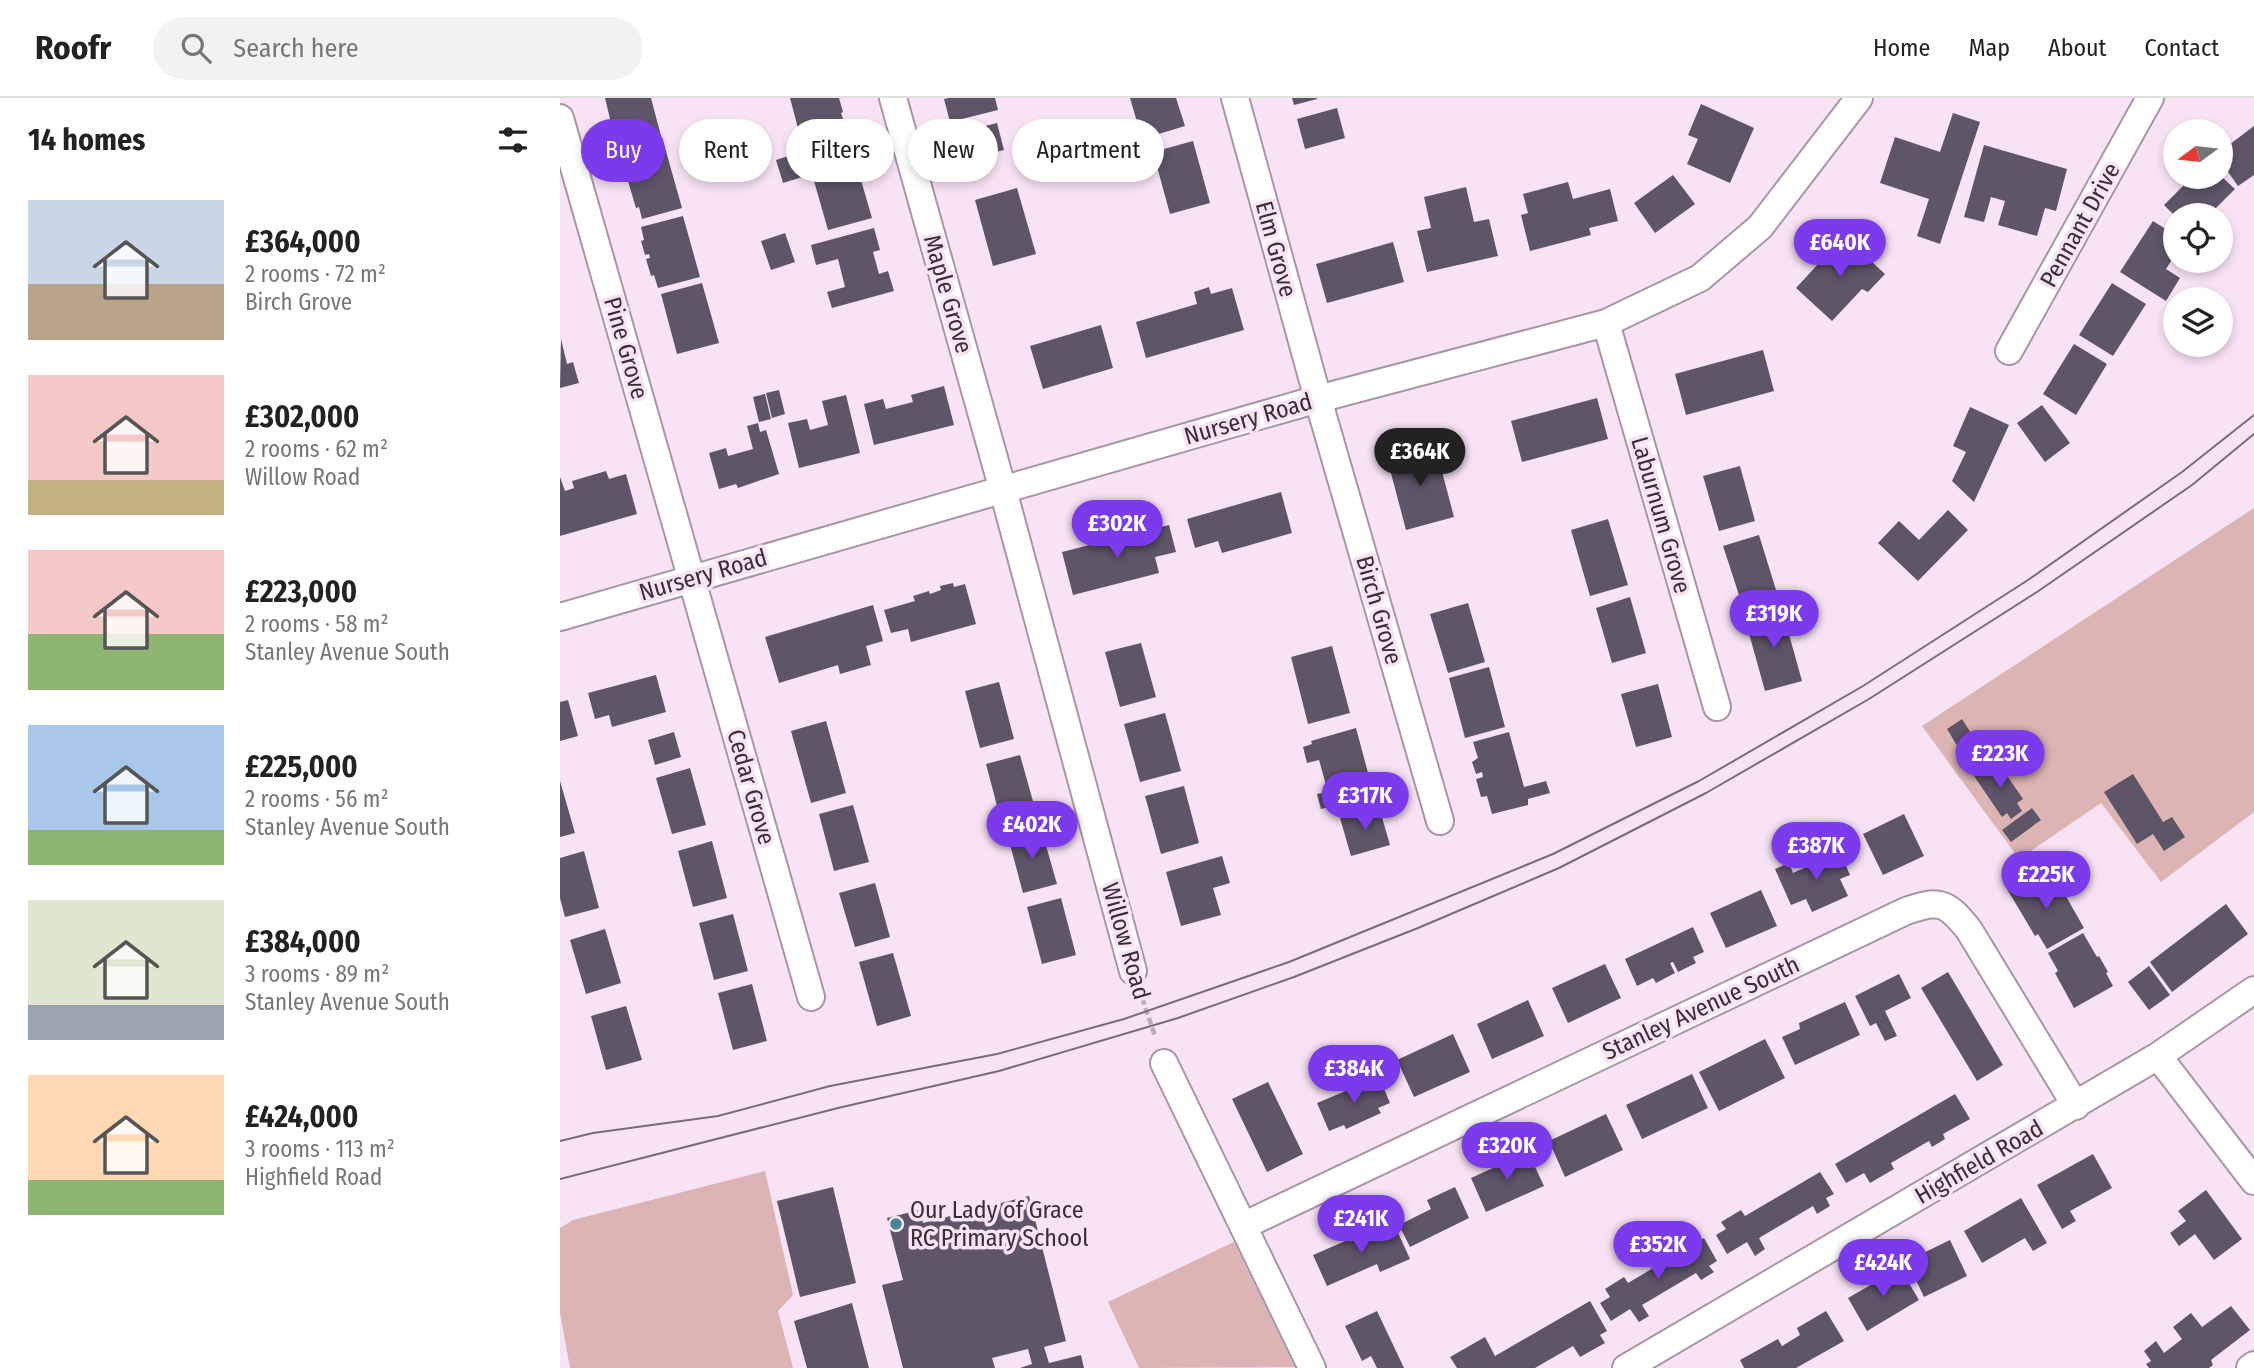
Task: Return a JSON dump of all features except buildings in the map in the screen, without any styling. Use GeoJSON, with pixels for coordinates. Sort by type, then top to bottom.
{"type":"FeatureCollection","features":[{"type":"Feature","properties":{"kind":"street","name":"Maple Grove"},"geometry":{"type":"LineString","coordinates":[[893,98],[1003,490]]}},
{"type":"Feature","properties":{"kind":"street","name":"Elm Grove"},"geometry":{"type":"LineString","coordinates":[[1235,98],[1318,399]]}},
{"type":"Feature","properties":{"kind":"street","name":"Nursery Road"},"geometry":{"type":"LineString","coordinates":[[560,617],[1318,399],[1606,323],[1700,278],[1760,227],[1859,98]]}},
{"type":"Feature","properties":{"kind":"street","name":"Pennant Drive"},"geometry":{"type":"LineString","coordinates":[[2009,351],[2150,98]]}},
{"type":"Feature","properties":{"kind":"street","name":"Pine Grove"},"geometry":{"type":"LineString","coordinates":[[560,118],[691,578]]}},
{"type":"Feature","properties":{"kind":"street","name":"Laburnum Grove"},"geometry":{"type":"LineString","coordinates":[[1606,323],[1717,707]]}},
{"type":"Feature","properties":{"kind":"street","name":"Birch Grove"},"geometry":{"type":"LineString","coordinates":[[1318,399],[1440,821]]}},
{"type":"Feature","properties":{"kind":"street","name":"Willow Road"},"geometry":{"type":"LineString","coordinates":[[1003,490],[1133,971]]}},
{"type":"Feature","properties":{"kind":"street","name":"Cedar Grove"},"geometry":{"type":"LineString","coordinates":[[691,578],[811,997]]}},
{"type":"Feature","properties":{"kind":"street","name":"Stanley Avenue South"},"geometry":{"type":"LineString","coordinates":[[1243,1226],[1906,911],[1933,904],[1949,907],[1969,930],[2076,1106]]}},
{"type":"Feature","properties":{"kind":"street","name":"Highfield Road"},"geometry":{"type":"LineString","coordinates":[[1626,1368],[2076,1106],[2158,1056],[2254,990]]}},
{"type":"Feature","properties":{"kind":"street"},"geometry":{"type":"LineString","coordinates":[[2158,1056],[2254,1181]]}},
{"type":"Feature","properties":{"kind":"street"},"geometry":{"type":"LineString","coordinates":[[1164,1063],[1312,1368]]}},
{"type":"Feature","properties":{"kind":"path","name":"Willow Road"},"geometry":{"type":"LineString","coordinates":[[1133,971],[1164,1063]]}},
{"type":"Feature","properties":{"kind":"shaded area"},"geometry":{"type":"Polygon","coordinates":[[[2254,508],[2254,812],[2161,882],[2101,803],[2019,859],[1922,726],[2254,508]]]}},
{"type":"Feature","properties":{"kind":"shaded area"},"geometry":{"type":"Polygon","coordinates":[[[765,1171],[793,1295],[778,1311],[793,1368],[570,1368],[560,1313],[560,1228],[573,1220],[765,1171]]]}},
{"type":"Feature","properties":{"kind":"shaded area"},"geometry":{"type":"Polygon","coordinates":[[[1234,1242],[1295,1367],[1139,1368],[1108,1302],[1234,1242]]]}},
{"type":"Feature","properties":{"kind":"tram line"},"geometry":{"type":"LineString","coordinates":[[560,1141],[593,1133],[718,1116],[830,1086],[997,1054],[1124,1019],[1289,962],[1553,854],[1699,781],[1863,686],[2028,580],[2182,472],[2254,415]]}},
{"type":"Feature","properties":{"kind":"tram line"},"geometry":{"type":"LineString","coordinates":[[560,1179],[838,1108],[999,1071],[1178,1018],[1294,977],[1559,868],[1706,793],[1869,699],[2037,592],[2192,485],[2254,434]]}},
{"type":"Feature","properties":{"kind":"place","name":"Our Lady of Grace RC Primary School"},"geometry":{"type":"Point","coordinates":[896,1224]}}]}
